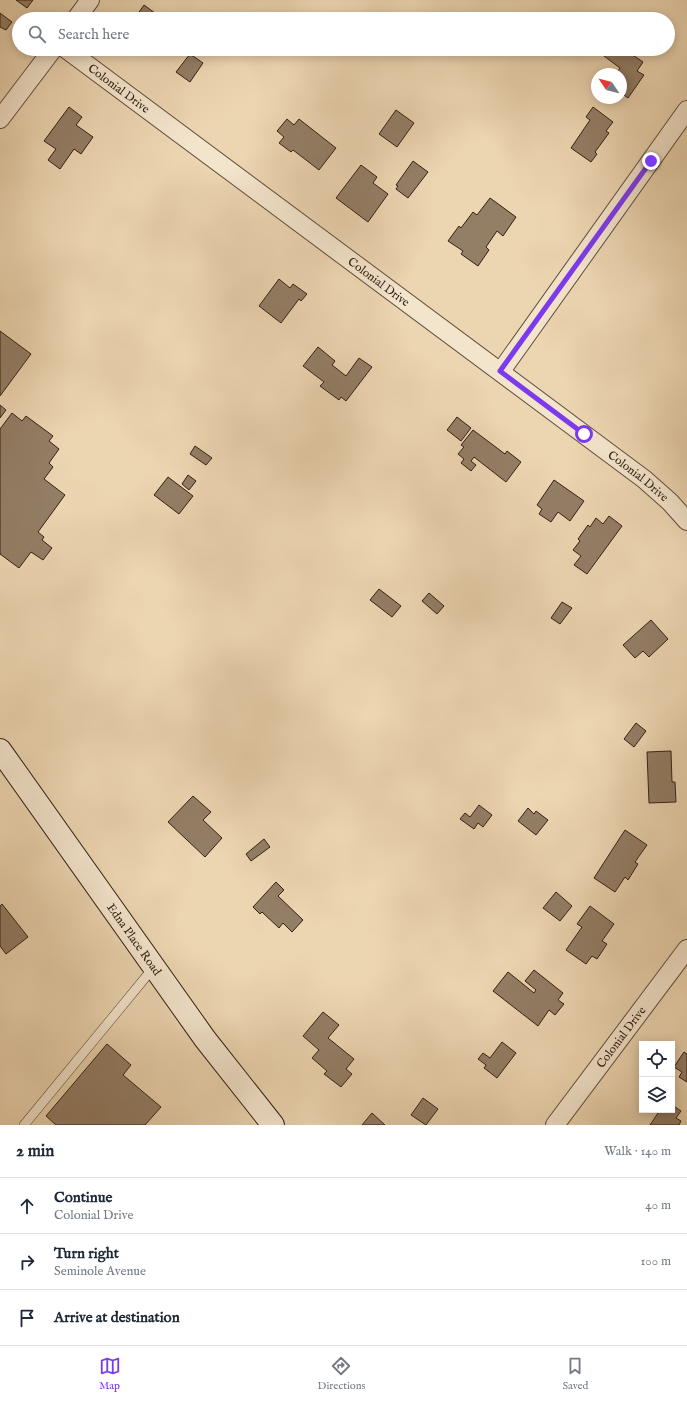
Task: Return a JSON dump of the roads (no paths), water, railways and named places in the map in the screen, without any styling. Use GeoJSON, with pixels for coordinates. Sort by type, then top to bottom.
{"type":"FeatureCollection","features":[{"type":"Feature","properties":{"kind":"street"},"geometry":{"type":"LineString","coordinates":[[81,12],[90,0]]}},
{"type":"Feature","properties":{"kind":"street"},"geometry":{"type":"LineString","coordinates":[[0,119],[48,56]]}},
{"type":"Feature","properties":{"kind":"street","name":"Colonial Drive"},"geometry":{"type":"LineString","coordinates":[[75,56],[500,371],[644,480],[670,502],[687,521]]}},
{"type":"Feature","properties":{"kind":"street"},"geometry":{"type":"LineString","coordinates":[[500,371],[687,110]]}},
{"type":"Feature","properties":{"kind":"street","name":"Edna Place Road"},"geometry":{"type":"LineString","coordinates":[[0,750],[205,1039],[273,1125]]}},
{"type":"Feature","properties":{"kind":"street","name":"Colonial Drive"},"geometry":{"type":"LineString","coordinates":[[555,1125],[687,949]]}},
{"type":"Feature","properties":{"kind":"lane"},"geometry":{"type":"LineString","coordinates":[[24,1125],[154,967]]}}]}
